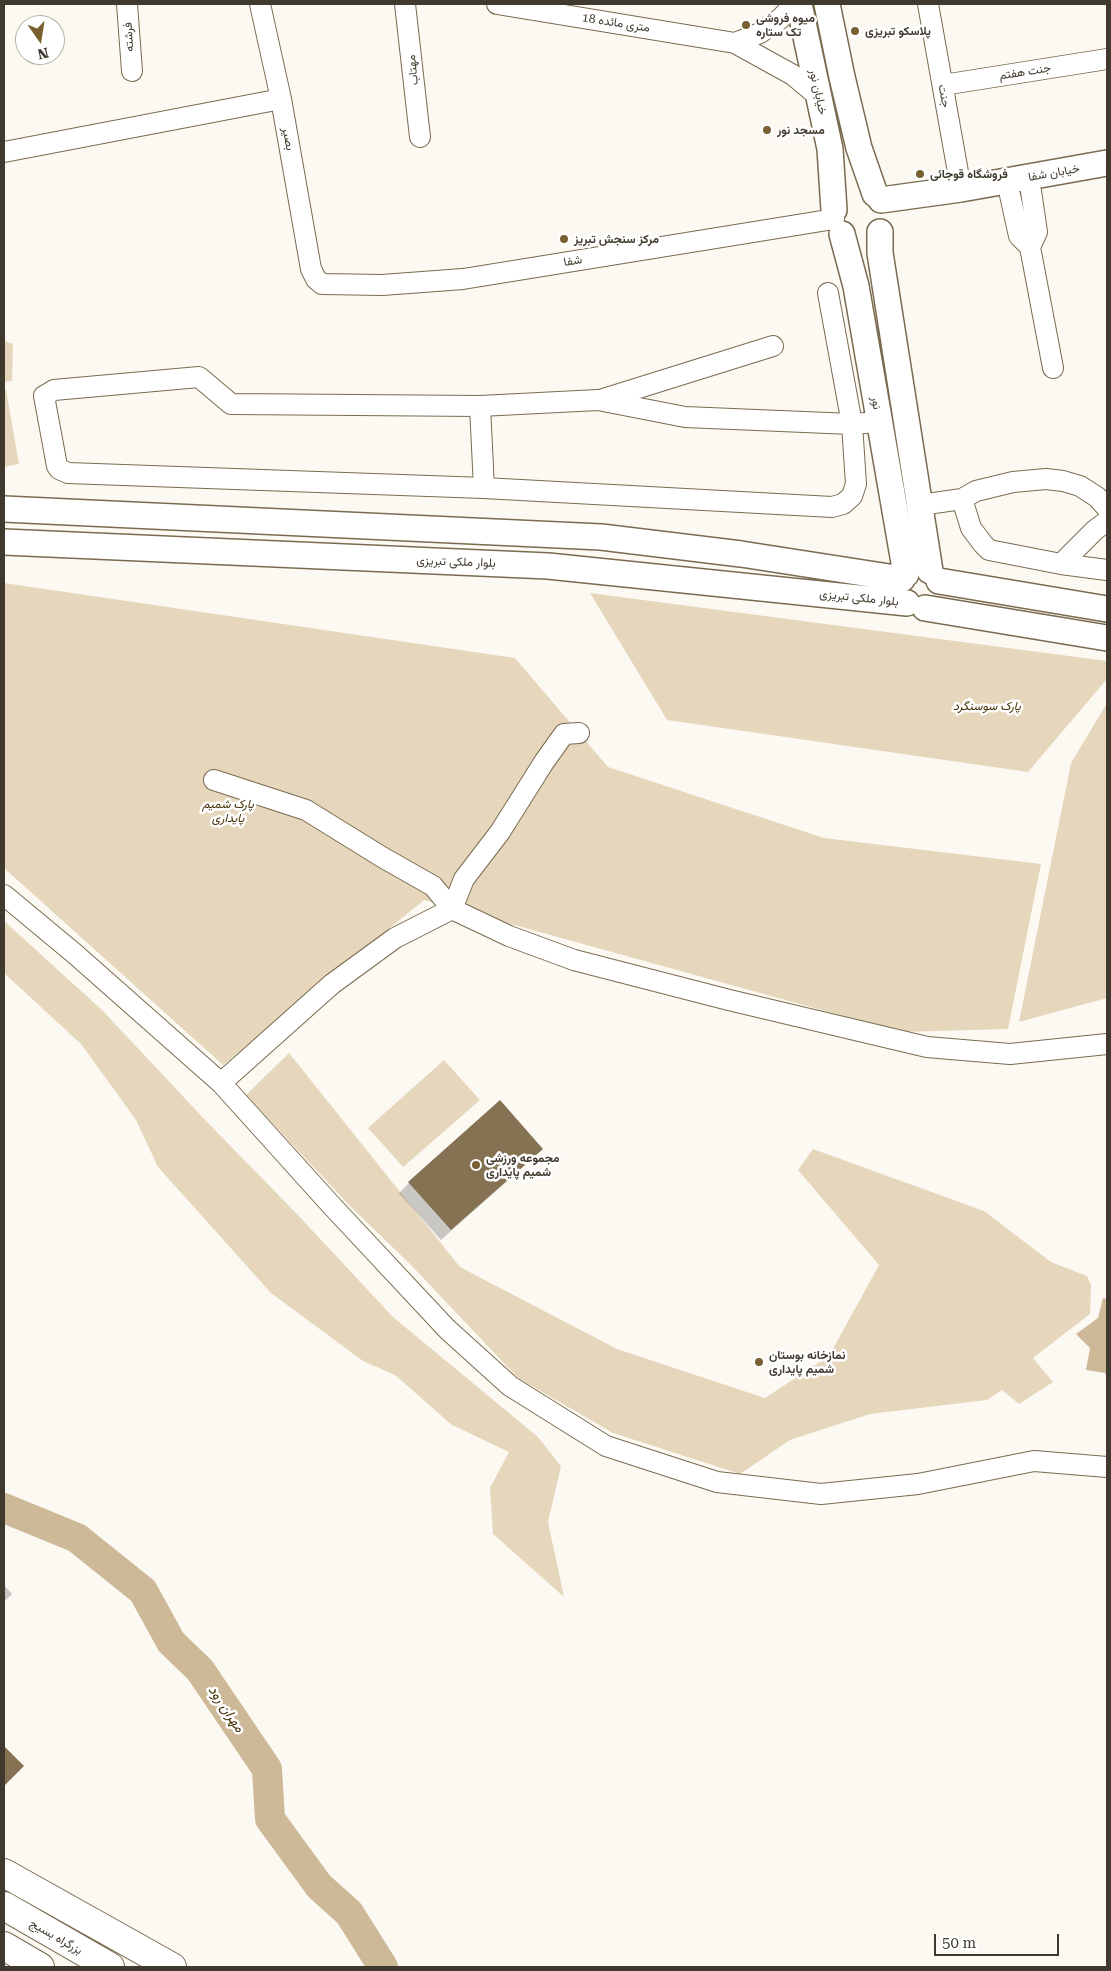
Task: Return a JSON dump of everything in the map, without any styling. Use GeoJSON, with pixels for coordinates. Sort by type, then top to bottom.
{"type":"FeatureCollection","features":[{"type":"Feature","properties":{"kind":"highway"},"geometry":{"type":"LineString","coordinates":[[4,1873],[172,1967]]}},
{"type":"Feature","properties":{"kind":"highway","name":"بزرگراه بسیج"},"geometry":{"type":"LineString","coordinates":[[4,1906],[110,1967]]}},
{"type":"Feature","properties":{"kind":"highway"},"geometry":{"type":"LineString","coordinates":[[4,1946],[40,1967]]}},
{"type":"Feature","properties":{"kind":"main road","name":"خیابان نور"},"geometry":{"type":"LineString","coordinates":[[800,4],[830,149],[837,221]]}},
{"type":"Feature","properties":{"kind":"main road"},"geometry":{"type":"LineString","coordinates":[[827,4],[859,148],[881,210],[880,253],[920,505],[918,586]]}},
{"type":"Feature","properties":{"kind":"main road","name":"خیابان شفا"},"geometry":{"type":"LineString","coordinates":[[881,210],[961,189],[1107,163]]}},
{"type":"Feature","properties":{"kind":"main road","name":"خیابان شفا"},"geometry":{"type":"LineString","coordinates":[[881,210],[1021,193],[1107,179]]}},
{"type":"Feature","properties":{"kind":"main road"},"geometry":{"type":"LineString","coordinates":[[867,190],[881,210],[874,238],[866,241],[849,239],[837,221],[843,196],[850,191],[867,190]]}},
{"type":"Feature","properties":{"kind":"main road","name":"نور"},"geometry":{"type":"LineString","coordinates":[[837,221],[856,286],[880,422],[918,586]]}},
{"type":"Feature","properties":{"kind":"main road","name":"بلوار ملکى تبریزى"},"geometry":{"type":"LineString","coordinates":[[4,508],[601,538],[741,554],[918,586],[1107,609]]}},
{"type":"Feature","properties":{"kind":"main road","name":"بلوار ملکى تبریزى"},"geometry":{"type":"LineString","coordinates":[[4,542],[548,566],[918,586],[1107,638]]}},
{"type":"Feature","properties":{"kind":"street","name":"فرشته"},"geometry":{"type":"LineString","coordinates":[[127,4],[132,71]]}},
{"type":"Feature","properties":{"kind":"street","name":"بصیر"},"geometry":{"type":"LineString","coordinates":[[260,4],[282,99],[310,269],[313,275]]}},
{"type":"Feature","properties":{"kind":"street","name":"مهتاب"},"geometry":{"type":"LineString","coordinates":[[406,4],[420,137]]}},
{"type":"Feature","properties":{"kind":"street","name":"18 متری مائده"},"geometry":{"type":"LineString","coordinates":[[497,4],[735,43]]}},
{"type":"Feature","properties":{"kind":"street"},"geometry":{"type":"LineString","coordinates":[[735,43],[760,34],[781,18],[794,4]]}},
{"type":"Feature","properties":{"kind":"street","name":"جنت"},"geometry":{"type":"LineString","coordinates":[[928,4],[961,189]]}},
{"type":"Feature","properties":{"kind":"street"},"geometry":{"type":"LineString","coordinates":[[735,43],[794,75],[818,96]]}},
{"type":"Feature","properties":{"kind":"street","name":"جنت هفتم"},"geometry":{"type":"LineString","coordinates":[[943,85],[1107,59]]}},
{"type":"Feature","properties":{"kind":"street"},"geometry":{"type":"LineString","coordinates":[[4,152],[282,99]]}},
{"type":"Feature","properties":{"kind":"street"},"geometry":{"type":"LineString","coordinates":[[1021,193],[1019,236],[1030,246],[1053,368]]}},
{"type":"Feature","properties":{"kind":"street","name":"شفا"},"geometry":{"type":"LineString","coordinates":[[313,275],[322,284],[382,285],[463,279],[837,221]]}},
{"type":"Feature","properties":{"kind":"street"},"geometry":{"type":"LineString","coordinates":[[828,293],[852,424],[856,484],[852,496],[843,504],[832,507],[484,488],[68,472],[56,466],[44,396],[54,390],[199,377],[231,404],[480,406],[598,400],[686,417],[852,424],[880,422]]}},
{"type":"Feature","properties":{"kind":"street"},"geometry":{"type":"LineString","coordinates":[[598,400],[773,346]]}},
{"type":"Feature","properties":{"kind":"street"},"geometry":{"type":"LineString","coordinates":[[480,406],[484,488]]}},
{"type":"Feature","properties":{"kind":"street"},"geometry":{"type":"LineString","coordinates":[[920,505],[962,499],[976,491],[1013,482],[1046,479],[1064,481],[1080,486],[1097,497],[1107,508]]}},
{"type":"Feature","properties":{"kind":"street"},"geometry":{"type":"LineString","coordinates":[[962,499],[971,528],[989,550],[1061,564],[1107,570]]}},
{"type":"Feature","properties":{"kind":"street"},"geometry":{"type":"LineString","coordinates":[[1061,564],[1095,530],[1107,522]]}},
{"type":"Feature","properties":{"kind":"street"},"geometry":{"type":"LineString","coordinates":[[221,1083],[332,984],[395,938],[452,909],[464,879],[500,832],[564,734],[579,733]]}},
{"type":"Feature","properties":{"kind":"street"},"geometry":{"type":"LineString","coordinates":[[214,780],[306,810],[433,886],[452,909],[509,936],[574,960],[729,1000],[927,1047],[1010,1054],[1107,1044]]}},
{"type":"Feature","properties":{"kind":"street"},"geometry":{"type":"LineString","coordinates":[[4,895],[75,954],[221,1083],[447,1329],[510,1386],[606,1446],[717,1482],[821,1494],[918,1484],[1034,1461],[1107,1467]]}},
{"type":"Feature","properties":{"kind":"green space"},"geometry":{"type":"Polygon","coordinates":[[[4,341],[13,344],[12,381],[4,382],[4,341]]]}},
{"type":"Feature","properties":{"kind":"green space"},"geometry":{"type":"Polygon","coordinates":[[[4,390],[6,390],[19,464],[4,467],[4,390]]]}},
{"type":"Feature","properties":{"kind":"green space","name":"پارک شمیم پایداری"},"geometry":{"type":"Polygon","coordinates":[[[4,583],[515,658],[608,767],[824,838],[1041,864],[1008,1029],[901,1032],[424,900],[223,1065],[4,868],[4,583]]]}},
{"type":"Feature","properties":{"kind":"green space","name":"پارک سوسنگرد"},"geometry":{"type":"Polygon","coordinates":[[[590,593],[1107,661],[1107,679],[1028,772],[667,720],[590,593]]]}},
{"type":"Feature","properties":{"kind":"green space"},"geometry":{"type":"Polygon","coordinates":[[[1107,703],[1107,998],[1019,1022],[1071,763],[1107,703]]]}},
{"type":"Feature","properties":{"kind":"green space"},"geometry":{"type":"Polygon","coordinates":[[[4,921],[102,1010],[393,1317],[538,1437],[561,1466],[548,1522],[564,1597],[493,1534],[490,1488],[509,1452],[452,1425],[395,1375],[363,1361],[271,1293],[158,1167],[136,1120],[81,1044],[4,973],[4,921]]]}},
{"type":"Feature","properties":{"kind":"green space"},"geometry":{"type":"Polygon","coordinates":[[[289,1053],[460,1267],[617,1349],[765,1398],[829,1356],[879,1265],[798,1170],[813,1149],[984,1211],[1051,1262],[1087,1276],[1091,1285],[1090,1314],[1033,1358],[1053,1382],[1019,1404],[1002,1390],[987,1400],[870,1414],[790,1440],[740,1474],[613,1433],[518,1378],[410,1264],[348,1204],[246,1095],[289,1053]]]}},
{"type":"Feature","properties":{"kind":"green space"},"geometry":{"type":"Polygon","coordinates":[[[444,1060],[480,1100],[403,1167],[368,1128],[444,1060]]]}},
{"type":"Feature","properties":{"kind":"shaded area"},"geometry":{"type":"Polygon","coordinates":[[[1103,1298],[1107,1299],[1107,1376],[1105,1373],[1086,1370],[1090,1348],[1076,1334],[1098,1318],[1103,1298]]]}},
{"type":"Feature","properties":{"kind":"building","name":"مجموعه ورزشی شمیم پایداری"},"geometry":{"type":"Polygon","coordinates":[[[500,1100],[543,1149],[451,1230],[408,1182],[500,1100]]]}},
{"type":"Feature","properties":{"kind":"building"},"geometry":{"type":"Polygon","coordinates":[[[4,1746],[24,1766],[4,1786],[4,1746]]]}},
{"type":"Feature","properties":{"kind":"waterway","name":"مهران رود"},"geometry":{"type":"LineString","coordinates":[[4,1508],[77,1538],[143,1591],[171,1642],[200,1670],[267,1769],[270,1819],[319,1886],[349,1913],[383,1967]]}},
{"type":"Feature","properties":{"kind":"place","name":"میوه فروشی تک ستاره"},"geometry":{"type":"Point","coordinates":[746,25]}},
{"type":"Feature","properties":{"kind":"place","name":"پلاسکو تبریزی"},"geometry":{"type":"Point","coordinates":[855,31]}},
{"type":"Feature","properties":{"kind":"place","name":"مسجد نور"},"geometry":{"type":"Point","coordinates":[767,130]}},
{"type":"Feature","properties":{"kind":"place","name":"فروشگاه قوجائی"},"geometry":{"type":"Point","coordinates":[920,174]}},
{"type":"Feature","properties":{"kind":"place","name":"مرکز سنجش تبریز"},"geometry":{"type":"Point","coordinates":[564,239]}},
{"type":"Feature","properties":{"kind":"place","name":"مجموعه ورزشی شمیم پایداری"},"geometry":{"type":"Point","coordinates":[476,1165]}},
{"type":"Feature","properties":{"kind":"place","name":"نمازخانه بوستان شمیم پایداری"},"geometry":{"type":"Point","coordinates":[759,1362]}}]}
